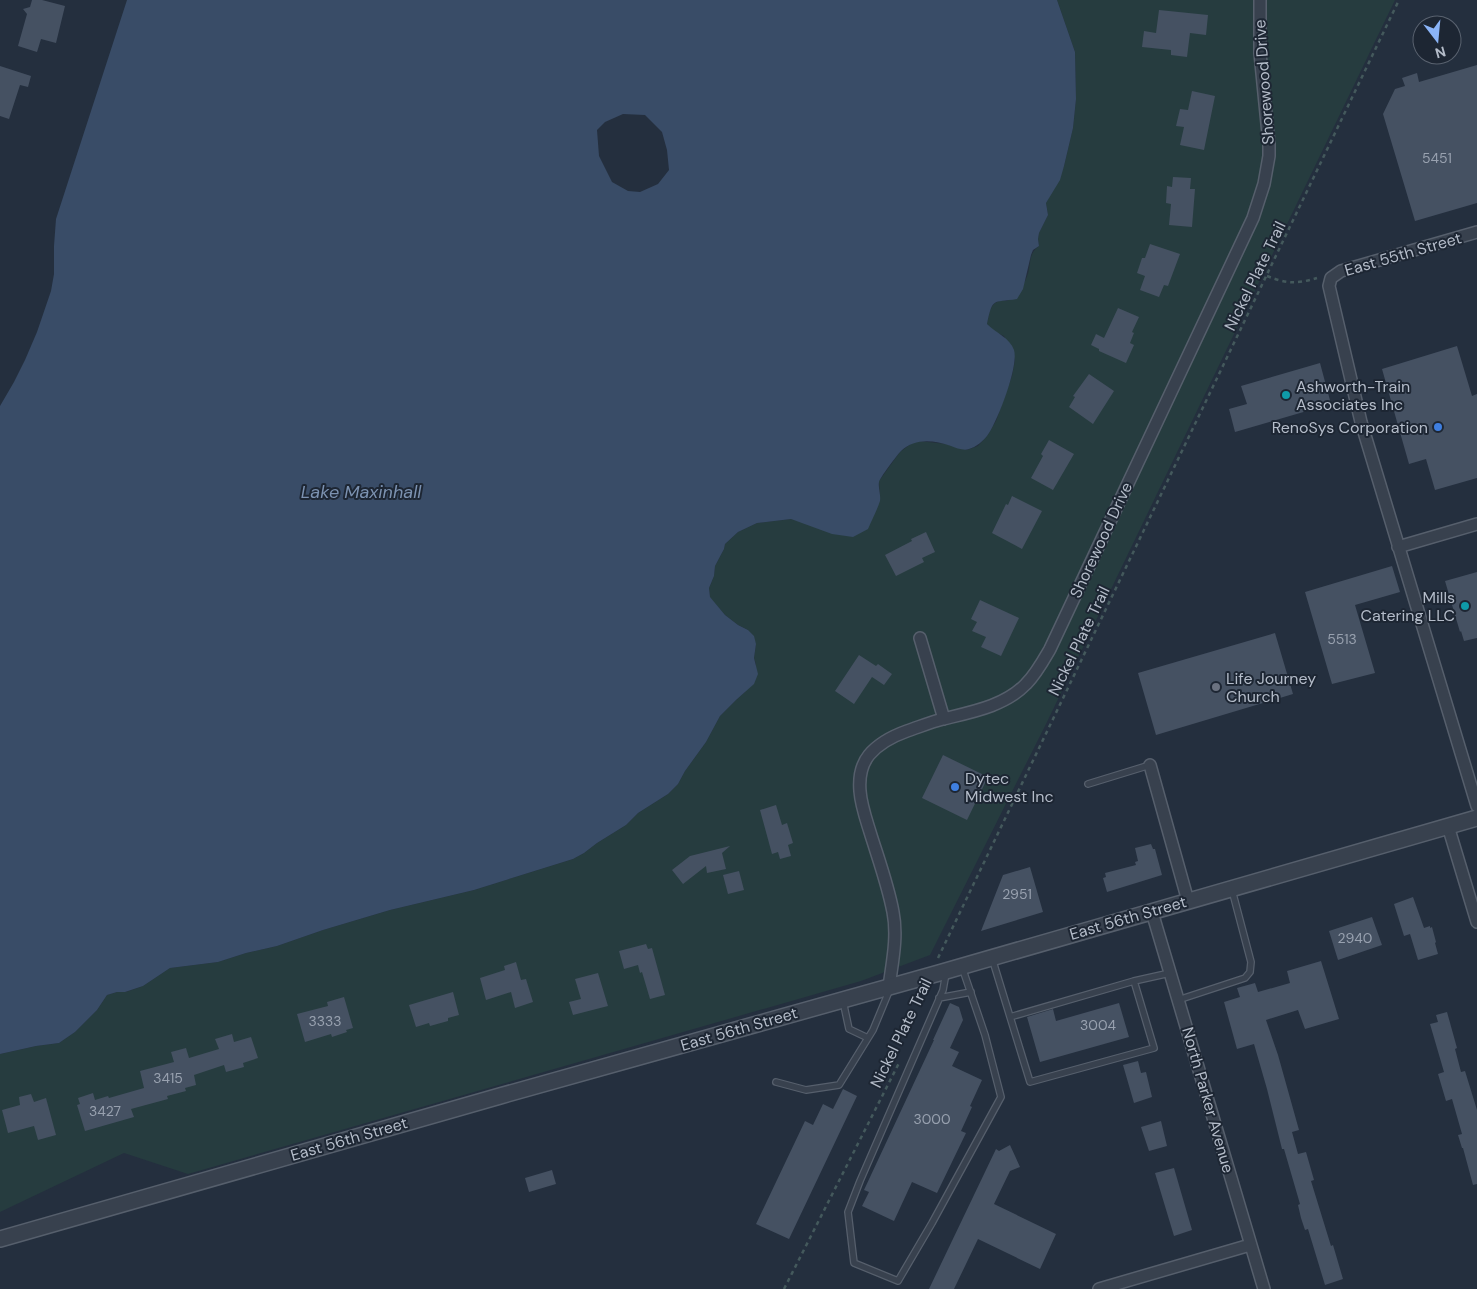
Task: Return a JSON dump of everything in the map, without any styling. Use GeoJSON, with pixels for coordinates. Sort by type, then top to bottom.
{"type":"FeatureCollection","features":[{"type":"Feature","properties":{"kind":"street","name":"Shorewood Drive"},"geometry":{"type":"LineString","coordinates":[[890,987],[895,924],[892,905],[862,804],[860,793],[861,772],[868,756],[883,743],[901,733],[963,715],[1005,699],[1026,685],[1050,649],[1253,218],[1264,184],[1269,144],[1260,53],[1260,0]]}},
{"type":"Feature","properties":{"kind":"street","name":"East 55th Street"},"geometry":{"type":"LineString","coordinates":[[1333,276],[1341,271],[1477,232]]}},
{"type":"Feature","properties":{"kind":"street"},"geometry":{"type":"LineString","coordinates":[[1333,276],[1329,286],[1330,294],[1361,422],[1446,698],[1477,806]]}},
{"type":"Feature","properties":{"kind":"street"},"geometry":{"type":"LineString","coordinates":[[1398,547],[1477,524]]}},
{"type":"Feature","properties":{"kind":"street"},"geometry":{"type":"LineString","coordinates":[[920,638],[944,719]]}},
{"type":"Feature","properties":{"kind":"street"},"geometry":{"type":"LineString","coordinates":[[1150,765],[1188,901]]}},
{"type":"Feature","properties":{"kind":"street","name":"East 56th Street"},"geometry":{"type":"LineString","coordinates":[[0,1239],[962,967],[1477,818]]}},
{"type":"Feature","properties":{"kind":"street"},"geometry":{"type":"LineString","coordinates":[[1448,826],[1477,922]]}},
{"type":"Feature","properties":{"kind":"street","name":"North Parker Avenue"},"geometry":{"type":"LineString","coordinates":[[1152,912],[1264,1289]]}},
{"type":"Feature","properties":{"kind":"street"},"geometry":{"type":"LineString","coordinates":[[1099,1289],[1250,1245]]}},
{"type":"Feature","properties":{"kind":"lane"},"geometry":{"type":"LineString","coordinates":[[1088,784],[1150,765]]}},
{"type":"Feature","properties":{"kind":"lane"},"geometry":{"type":"LineString","coordinates":[[1178,1000],[1244,978],[1250,972],[1251,962],[1232,888]]}},
{"type":"Feature","properties":{"kind":"lane"},"geometry":{"type":"LineString","coordinates":[[992,958],[1030,1082],[1154,1048],[1134,981]]}},
{"type":"Feature","properties":{"kind":"lane"},"geometry":{"type":"LineString","coordinates":[[943,972],[943,990],[860,1180],[848,1212],[854,1263],[898,1281],[1000,1097],[985,1035],[962,967]]}},
{"type":"Feature","properties":{"kind":"lane"},"geometry":{"type":"LineString","coordinates":[[1010,1017],[1134,981],[1170,973]]}},
{"type":"Feature","properties":{"kind":"lane"},"geometry":{"type":"LineString","coordinates":[[776,1082],[806,1090],[839,1085],[873,1030],[890,987]]}},
{"type":"Feature","properties":{"kind":"lane"},"geometry":{"type":"LineString","coordinates":[[939,998],[971,992]]}},
{"type":"Feature","properties":{"kind":"lane"},"geometry":{"type":"LineString","coordinates":[[843,1000],[849,1029],[868,1038]]}},
{"type":"Feature","properties":{"kind":"path","name":"Nickel Plate Trail"},"geometry":{"type":"LineString","coordinates":[[943,972],[936,962],[1399,0]]}},
{"type":"Feature","properties":{"kind":"path"},"geometry":{"type":"LineString","coordinates":[[1267,276],[1292,283],[1300,283],[1333,276]]}},
{"type":"Feature","properties":{"kind":"path","name":"Nickel Plate Trail"},"geometry":{"type":"LineString","coordinates":[[784,1289],[901,1059]]}},
{"type":"Feature","properties":{"kind":"green space"},"geometry":{"type":"Polygon","coordinates":[[[1057,0],[1395,0],[1047,722],[930,955],[861,981],[188,1174],[124,1153],[0,1212],[0,1054],[59,1043],[75,1032],[97,1010],[107,995],[126,992],[143,986],[170,968],[218,962],[277,946],[390,910],[474,890],[573,859],[584,853],[626,825],[638,813],[668,794],[678,784],[706,742],[720,716],[745,692],[756,664],[754,658],[756,644],[748,630],[725,615],[710,598],[709,588],[714,576],[715,566],[725,544],[738,532],[757,523],[791,519],[802,522],[880,500],[879,481],[900,452],[912,443],[919,441],[946,444],[967,450],[978,446],[987,436],[996,421],[1012,376],[1015,360],[1004,336],[993,331],[987,324],[989,315],[994,304],[1007,301],[1025,282],[1031,257],[1039,246],[1039,233],[1048,215],[1046,203],[1064,166],[1073,128],[1076,99],[1075,52],[1057,0]]]}},
{"type":"Feature","properties":{"kind":"water","name":"Lake Maxinhall"},"geometry":{"type":"Polygon","coordinates":[[[127,0],[1057,0],[1075,52],[1076,99],[1073,128],[1060,180],[1046,203],[1048,215],[1039,233],[1039,246],[1033,250],[1023,289],[1017,299],[995,303],[991,309],[987,324],[1009,342],[1014,350],[1015,358],[1006,394],[991,429],[981,442],[967,450],[938,442],[924,441],[906,447],[889,466],[879,482],[880,501],[868,529],[853,537],[832,534],[791,519],[757,523],[738,532],[725,544],[715,566],[714,576],[709,588],[710,597],[725,615],[754,636],[756,644],[754,658],[758,674],[754,684],[720,716],[706,742],[678,784],[668,794],[638,813],[626,825],[573,859],[474,890],[390,910],[277,946],[218,962],[170,968],[143,986],[107,995],[97,1010],[75,1032],[59,1043],[0,1054],[0,406],[25,360],[51,291],[54,274],[56,219],[127,0]],[[623,114],[605,122],[597,130],[599,156],[612,182],[628,191],[640,192],[658,184],[669,170],[667,150],[662,132],[645,115],[623,114]]]}},
{"type":"Feature","properties":{"kind":"building"},"geometry":{"type":"Polygon","coordinates":[[[32,0],[42,0],[65,6],[56,43],[41,39],[37,52],[18,46],[27,14],[23,9],[30,7],[32,0]]]}},
{"type":"Feature","properties":{"kind":"building"},"geometry":{"type":"Polygon","coordinates":[[[1159,10],[1208,15],[1206,35],[1190,33],[1187,57],[1171,55],[1171,50],[1142,47],[1144,31],[1156,33],[1159,10]]]}},
{"type":"Feature","properties":{"kind":"building"},"geometry":{"type":"Polygon","coordinates":[[[1477,65],[1477,203],[1415,221],[1383,114],[1395,89],[1405,86],[1402,78],[1417,73],[1419,82],[1477,65]]]}},
{"type":"Feature","properties":{"kind":"building"},"geometry":{"type":"Polygon","coordinates":[[[0,66],[31,76],[28,87],[20,85],[9,119],[0,116],[0,66]]]}},
{"type":"Feature","properties":{"kind":"building"},"geometry":{"type":"Polygon","coordinates":[[[1192,91],[1215,96],[1204,150],[1180,145],[1184,127],[1176,126],[1180,109],[1188,110],[1192,91]]]}},
{"type":"Feature","properties":{"kind":"building"},"geometry":{"type":"Polygon","coordinates":[[[1173,177],[1191,178],[1190,189],[1195,189],[1192,227],[1169,225],[1171,204],[1166,203],[1167,186],[1172,187],[1173,177]]]}},
{"type":"Feature","properties":{"kind":"building"},"geometry":{"type":"Polygon","coordinates":[[[1150,244],[1180,254],[1168,286],[1164,285],[1159,297],[1140,290],[1145,276],[1137,273],[1142,258],[1145,258],[1150,244]]]}},
{"type":"Feature","properties":{"kind":"building"},"geometry":{"type":"Polygon","coordinates":[[[1118,308],[1139,317],[1132,332],[1134,333],[1130,343],[1134,345],[1126,363],[1099,351],[1099,349],[1091,345],[1096,334],[1104,338],[1118,308]]]}},
{"type":"Feature","properties":{"kind":"building","name":"RenoSys Corporation"},"geometry":{"type":"Polygon","coordinates":[[[1457,346],[1472,396],[1477,394],[1477,478],[1435,490],[1426,459],[1409,464],[1382,369],[1457,346]]]}},
{"type":"Feature","properties":{"kind":"building","name":"Ashworth-Train Associates Inc"},"geometry":{"type":"Polygon","coordinates":[[[1320,363],[1331,404],[1235,432],[1229,409],[1247,404],[1241,386],[1320,363]]]}},
{"type":"Feature","properties":{"kind":"building"},"geometry":{"type":"Polygon","coordinates":[[[1089,374],[1114,391],[1093,424],[1069,407],[1075,397],[1073,396],[1089,374]]]}},
{"type":"Feature","properties":{"kind":"building"},"geometry":{"type":"Polygon","coordinates":[[[1049,440],[1074,454],[1053,490],[1031,478],[1049,440]]]}},
{"type":"Feature","properties":{"kind":"building"},"geometry":{"type":"Polygon","coordinates":[[[1012,496],[1042,511],[1022,549],[992,533],[1012,496]]]}},
{"type":"Feature","properties":{"kind":"building"},"geometry":{"type":"Polygon","coordinates":[[[926,532],[935,552],[922,558],[924,562],[896,576],[885,555],[926,532]]]}},
{"type":"Feature","properties":{"kind":"building"},"geometry":{"type":"Polygon","coordinates":[[[1392,566],[1400,592],[1355,605],[1375,673],[1332,684],[1305,592],[1392,566]]]}},
{"type":"Feature","properties":{"kind":"building","name":"Mills Catering LLC"},"geometry":{"type":"Polygon","coordinates":[[[1477,572],[1477,638],[1464,641],[1445,581],[1477,572]]]}},
{"type":"Feature","properties":{"kind":"building"},"geometry":{"type":"Polygon","coordinates":[[[980,600],[1019,618],[1001,656],[981,647],[986,637],[972,631],[977,622],[971,619],[980,600]]]}},
{"type":"Feature","properties":{"kind":"building","name":"Life Journey Church"},"geometry":{"type":"Polygon","coordinates":[[[1275,633],[1293,694],[1156,735],[1138,673],[1275,633]]]}},
{"type":"Feature","properties":{"kind":"building"},"geometry":{"type":"Polygon","coordinates":[[[859,655],[876,666],[878,664],[892,674],[884,685],[872,677],[854,704],[835,691],[859,655]]]}},
{"type":"Feature","properties":{"kind":"building","name":"Dytec Midwest Inc"},"geometry":{"type":"Polygon","coordinates":[[[943,755],[988,777],[967,820],[922,798],[943,755]]]}},
{"type":"Feature","properties":{"kind":"building"},"geometry":{"type":"Polygon","coordinates":[[[776,805],[782,825],[787,823],[793,843],[788,845],[791,856],[780,859],[778,852],[772,854],[760,810],[776,805]]]}},
{"type":"Feature","properties":{"kind":"building"},"geometry":{"type":"Polygon","coordinates":[[[1151,844],[1153,849],[1155,849],[1162,875],[1107,892],[1103,878],[1106,877],[1105,873],[1136,865],[1135,862],[1138,861],[1135,848],[1151,844]]]}},
{"type":"Feature","properties":{"kind":"building"},"geometry":{"type":"Polygon","coordinates":[[[730,846],[722,853],[726,869],[707,873],[706,866],[683,884],[672,870],[690,856],[730,846]]]}},
{"type":"Feature","properties":{"kind":"building"},"geometry":{"type":"Polygon","coordinates":[[[1030,867],[1043,912],[981,931],[1003,875],[1030,867]]]}},
{"type":"Feature","properties":{"kind":"building"},"geometry":{"type":"Polygon","coordinates":[[[739,871],[744,890],[728,894],[723,875],[739,871]]]}},
{"type":"Feature","properties":{"kind":"building"},"geometry":{"type":"Polygon","coordinates":[[[1413,897],[1424,928],[1432,927],[1438,954],[1418,960],[1410,934],[1404,936],[1394,904],[1413,897]]]}},
{"type":"Feature","properties":{"kind":"building"},"geometry":{"type":"Polygon","coordinates":[[[1372,917],[1382,945],[1338,960],[1329,931],[1372,917]]]}},
{"type":"Feature","properties":{"kind":"building"},"geometry":{"type":"Polygon","coordinates":[[[646,944],[648,949],[652,948],[665,995],[650,999],[638,965],[624,969],[619,951],[646,944]]]}},
{"type":"Feature","properties":{"kind":"building"},"geometry":{"type":"Polygon","coordinates":[[[1321,961],[1339,1019],[1305,1029],[1298,1010],[1266,1020],[1299,1130],[1292,1132],[1298,1154],[1306,1152],[1314,1180],[1311,1181],[1343,1279],[1325,1285],[1308,1229],[1305,1230],[1301,1218],[1298,1205],[1300,1204],[1284,1149],[1282,1149],[1254,1044],[1237,1049],[1224,1002],[1240,997],[1237,988],[1255,983],[1258,992],[1290,983],[1287,971],[1321,961]]]}},
{"type":"Feature","properties":{"kind":"building"},"geometry":{"type":"Polygon","coordinates":[[[516,962],[521,980],[526,979],[533,1002],[515,1008],[511,992],[486,1000],[480,978],[505,970],[504,966],[516,962]]]}},
{"type":"Feature","properties":{"kind":"building"},"geometry":{"type":"Polygon","coordinates":[[[598,973],[608,1006],[573,1015],[569,1002],[581,999],[575,979],[598,973]]]}},
{"type":"Feature","properties":{"kind":"building"},"geometry":{"type":"Polygon","coordinates":[[[453,992],[459,1015],[448,1018],[448,1021],[430,1026],[429,1023],[416,1027],[409,1005],[453,992]]]}},
{"type":"Feature","properties":{"kind":"building"},"geometry":{"type":"Polygon","coordinates":[[[344,997],[353,1028],[332,1037],[331,1034],[305,1042],[297,1014],[328,1006],[327,1002],[344,997]]]}},
{"type":"Feature","properties":{"kind":"building"},"geometry":{"type":"Polygon","coordinates":[[[950,1003],[959,1007],[963,1020],[950,1048],[959,1052],[952,1066],[982,1080],[961,1131],[966,1133],[937,1193],[912,1182],[894,1221],[862,1206],[869,1192],[864,1190],[950,1003]]]}},
{"type":"Feature","properties":{"kind":"building"},"geometry":{"type":"Polygon","coordinates":[[[1119,1003],[1129,1037],[1040,1062],[1027,1017],[1053,1009],[1056,1021],[1119,1003]]]}},
{"type":"Feature","properties":{"kind":"building"},"geometry":{"type":"Polygon","coordinates":[[[1447,1012],[1457,1048],[1455,1049],[1461,1072],[1465,1071],[1477,1110],[1477,1184],[1473,1185],[1458,1135],[1462,1134],[1452,1099],[1446,1101],[1438,1074],[1444,1072],[1430,1024],[1438,1022],[1436,1015],[1447,1012]]]}},
{"type":"Feature","properties":{"kind":"building"},"geometry":{"type":"Polygon","coordinates":[[[232,1034],[234,1042],[251,1037],[258,1058],[243,1063],[244,1067],[226,1072],[224,1065],[194,1075],[196,1085],[185,1088],[186,1091],[167,1096],[168,1099],[131,1109],[134,1117],[85,1131],[77,1105],[80,1104],[78,1098],[93,1093],[95,1100],[108,1096],[109,1098],[144,1088],[140,1071],[174,1062],[171,1052],[186,1048],[189,1058],[219,1049],[215,1039],[232,1034]]]}},
{"type":"Feature","properties":{"kind":"building"},"geometry":{"type":"Polygon","coordinates":[[[1138,1061],[1141,1073],[1146,1072],[1152,1097],[1134,1103],[1123,1065],[1138,1061]]]}},
{"type":"Feature","properties":{"kind":"building"},"geometry":{"type":"Polygon","coordinates":[[[843,1089],[857,1096],[789,1239],[756,1224],[805,1121],[813,1125],[823,1104],[833,1109],[843,1089]]]}},
{"type":"Feature","properties":{"kind":"building"},"geometry":{"type":"Polygon","coordinates":[[[31,1094],[34,1102],[46,1098],[56,1135],[38,1140],[34,1126],[8,1133],[2,1110],[20,1105],[19,1097],[31,1094]]]}},
{"type":"Feature","properties":{"kind":"building"},"geometry":{"type":"Polygon","coordinates":[[[1161,1121],[1167,1146],[1149,1151],[1141,1127],[1161,1121]]]}},
{"type":"Feature","properties":{"kind":"building"},"geometry":{"type":"Polygon","coordinates":[[[1010,1145],[1020,1167],[1010,1171],[994,1204],[1056,1234],[1040,1269],[978,1239],[954,1289],[929,1289],[996,1149],[999,1151],[1010,1145]]]}},
{"type":"Feature","properties":{"kind":"building"},"geometry":{"type":"Polygon","coordinates":[[[1174,1168],[1192,1230],[1174,1236],[1155,1173],[1174,1168]]]}},
{"type":"Feature","properties":{"kind":"building"},"geometry":{"type":"Polygon","coordinates":[[[552,1170],[556,1184],[529,1192],[525,1178],[552,1170]]]}},
{"type":"Feature","properties":{"kind":"place","name":"Ashworth-Train Associates Inc"},"geometry":{"type":"Point","coordinates":[1286,395]}},
{"type":"Feature","properties":{"kind":"place","name":"RenoSys Corporation"},"geometry":{"type":"Point","coordinates":[1438,427]}},
{"type":"Feature","properties":{"kind":"place","name":"Mills Catering LLC"},"geometry":{"type":"Point","coordinates":[1465,606]}},
{"type":"Feature","properties":{"kind":"place","name":"Life Journey Church"},"geometry":{"type":"Point","coordinates":[1216,687]}},
{"type":"Feature","properties":{"kind":"place","name":"Dytec Midwest Inc"},"geometry":{"type":"Point","coordinates":[955,787]}}]}
